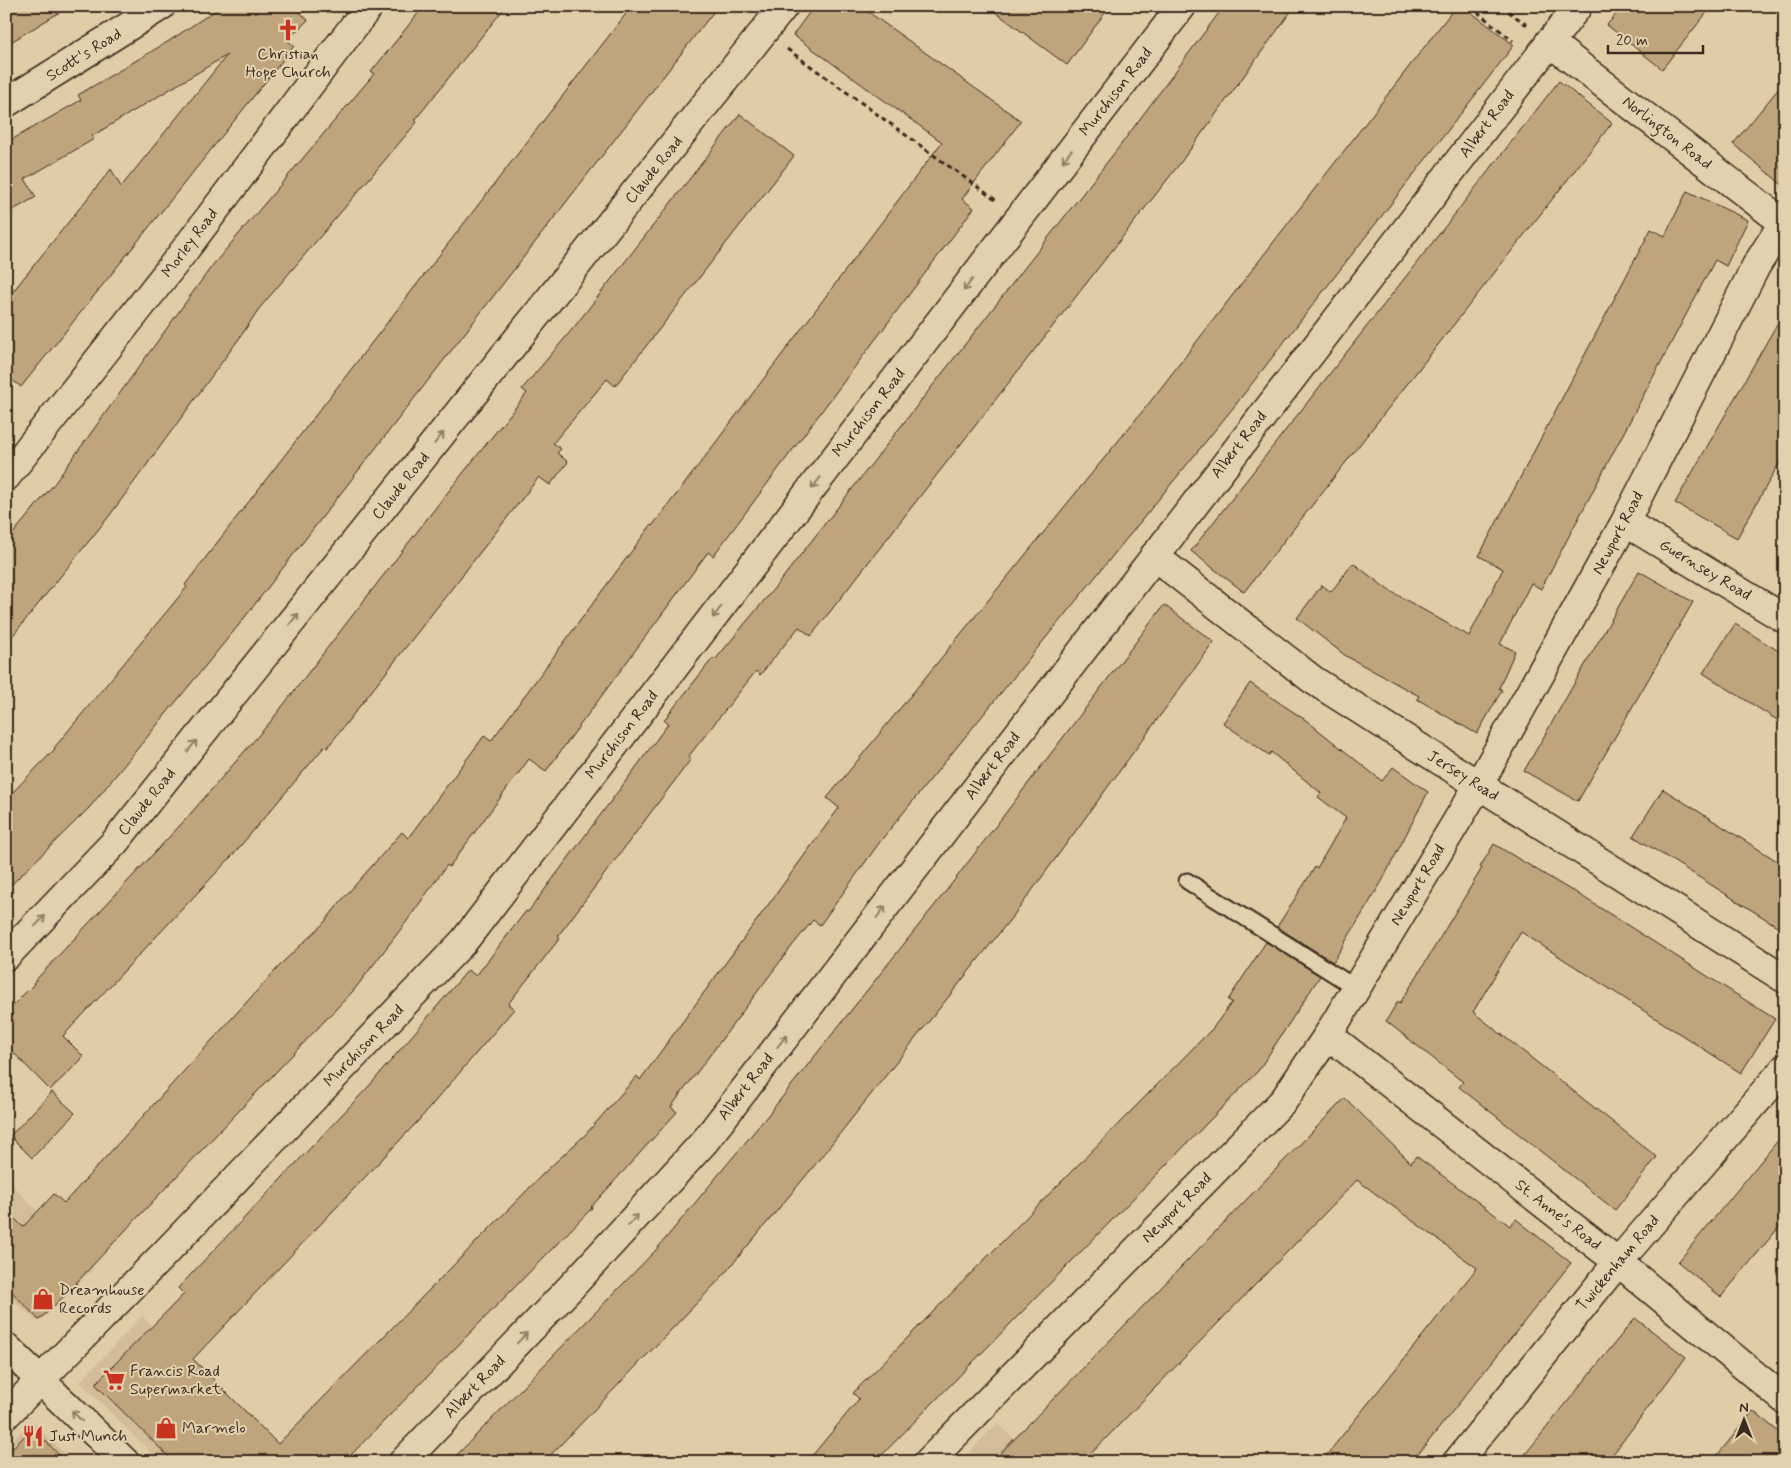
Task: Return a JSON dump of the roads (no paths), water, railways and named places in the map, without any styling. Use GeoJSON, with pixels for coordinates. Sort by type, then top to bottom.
{"type":"FeatureCollection","features":[{"type":"Feature","properties":{"kind":"street","name":"Scott's Road"},"geometry":{"type":"LineString","coordinates":[[6,103],[161,6]]}},
{"type":"Feature","properties":{"kind":"street","name":"Morley Road"},"geometry":{"type":"LineString","coordinates":[[6,477],[181,255],[369,6]]}},
{"type":"Feature","properties":{"kind":"street","name":"Claude Road"},"geometry":{"type":"LineString","coordinates":[[6,956],[115,842],[784,6]]}},
{"type":"Feature","properties":{"kind":"street","name":"Murchison Road"},"geometry":{"type":"LineString","coordinates":[[6,1415],[166,1252],[464,941],[1182,6]]}},
{"type":"Feature","properties":{"kind":"street","name":"Albert Road"},"geometry":{"type":"LineString","coordinates":[[403,1462],[571,1287],[705,1141],[1578,6]]}},
{"type":"Feature","properties":{"kind":"street","name":"Norlington Road"},"geometry":{"type":"LineString","coordinates":[[1550,42],[1784,222]]}},
{"type":"Feature","properties":{"kind":"street","name":"Newport Road"},"geometry":{"type":"LineString","coordinates":[[928,1462],[1284,1100],[1328,1035],[1478,786],[1625,522],[1756,266],[1784,222]]}},
{"type":"Feature","properties":{"kind":"street","name":"Guernsey Road"},"geometry":{"type":"LineString","coordinates":[[1625,522],[1785,619]]}},
{"type":"Feature","properties":{"kind":"street","name":"Jersey Road"},"geometry":{"type":"LineString","coordinates":[[1154,556],[1313,680],[1785,979]]}},
{"type":"Feature","properties":{"kind":"street","name":"St. Anne's Road"},"geometry":{"type":"LineString","coordinates":[[1328,1035],[1618,1262],[1785,1400]]}},
{"type":"Feature","properties":{"kind":"street","name":"Twickenham Road"},"geometry":{"type":"LineString","coordinates":[[1457,1462],[1618,1262],[1785,1068]]}},
{"type":"Feature","properties":{"kind":"street"},"geometry":{"type":"LineString","coordinates":[[6,1347],[124,1462]]}},
{"type":"Feature","properties":{"kind":"lane"},"geometry":{"type":"LineString","coordinates":[[1187,881],[1356,988]]}},
{"type":"Feature","properties":{"kind":"place","name":"Christian Hope Church"},"geometry":{"type":"Point","coordinates":[288,30]}},
{"type":"Feature","properties":{"kind":"place","name":"Dreamhouse Records"},"geometry":{"type":"Point","coordinates":[43,1299]}},
{"type":"Feature","properties":{"kind":"place","name":"Francis Road Supermarket"},"geometry":{"type":"Point","coordinates":[114,1380]}},
{"type":"Feature","properties":{"kind":"place","name":"Marmelo"},"geometry":{"type":"Point","coordinates":[166,1428]}},
{"type":"Feature","properties":{"kind":"place","name":"Just Munch"},"geometry":{"type":"Point","coordinates":[33,1436]}}]}
